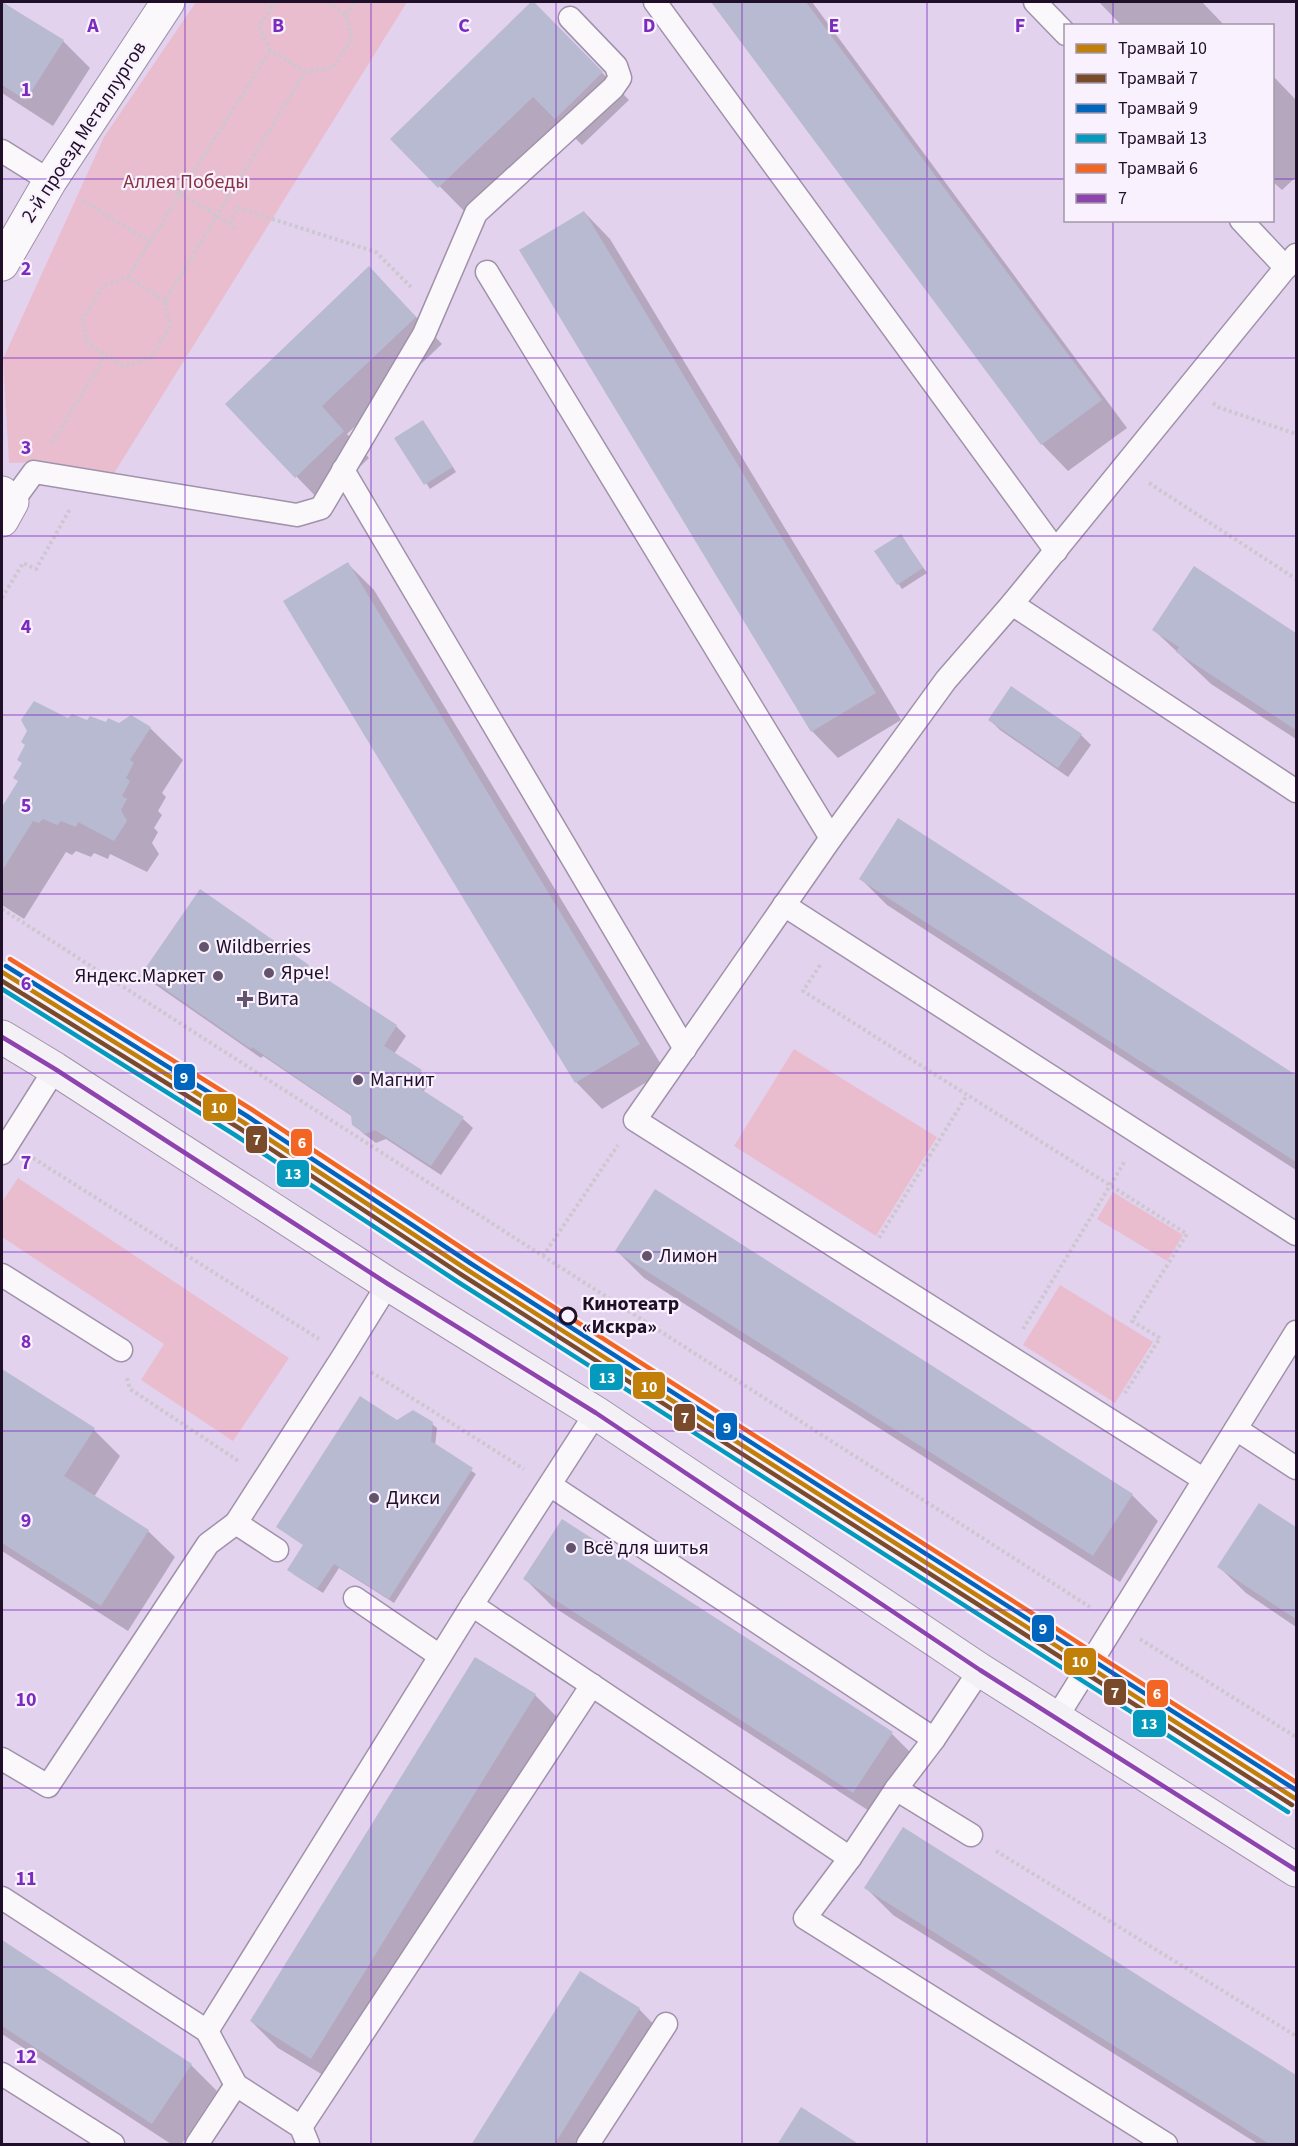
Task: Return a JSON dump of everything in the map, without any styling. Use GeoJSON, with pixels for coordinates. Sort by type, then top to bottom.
{"type":"FeatureCollection","features":[{"type":"Feature","properties":{"kind":"main road"},"geometry":{"type":"LineString","coordinates":[[2,1037],[388,1284],[596,1413],[980,1670],[1296,1870]]}},
{"type":"Feature","properties":{"kind":"street","name":"2-й проезд Металлургов"},"geometry":{"type":"LineString","coordinates":[[2,264],[50,181],[168,2]]}},
{"type":"Feature","properties":{"kind":"lane"},"geometry":{"type":"LineString","coordinates":[[655,2],[1056,551]]}},
{"type":"Feature","properties":{"kind":"lane"},"geometry":{"type":"LineString","coordinates":[[1035,2],[1064,33]]}},
{"type":"Feature","properties":{"kind":"lane"},"geometry":{"type":"LineString","coordinates":[[5,505],[34,472],[297,514],[321,508],[424,334],[476,213],[613,88],[620,78],[616,66],[570,18]]}},
{"type":"Feature","properties":{"kind":"lane"},"geometry":{"type":"LineString","coordinates":[[2,151],[50,181]]}},
{"type":"Feature","properties":{"kind":"lane"},"geometry":{"type":"LineString","coordinates":[[1203,1479],[635,1120],[831,838],[946,680],[1056,551],[1291,261],[1243,222]]}},
{"type":"Feature","properties":{"kind":"lane"},"geometry":{"type":"LineString","coordinates":[[487,272],[831,838]]}},
{"type":"Feature","properties":{"kind":"lane"},"geometry":{"type":"LineString","coordinates":[[343,470],[685,1049]]}},
{"type":"Feature","properties":{"kind":"lane"},"geometry":{"type":"LineString","coordinates":[[1012,604],[1296,791]]}},
{"type":"Feature","properties":{"kind":"lane"},"geometry":{"type":"LineString","coordinates":[[784,905],[1296,1234]]}},
{"type":"Feature","properties":{"kind":"lane"},"geometry":{"type":"LineString","coordinates":[[5,1148],[55,1069]]}},
{"type":"Feature","properties":{"kind":"lane"},"geometry":{"type":"LineString","coordinates":[[2,1275],[121,1350]]}},
{"type":"Feature","properties":{"kind":"lane"},"geometry":{"type":"LineString","coordinates":[[2,1759],[48,1786],[208,1544],[236,1523],[388,1284]]}},
{"type":"Feature","properties":{"kind":"lane"},"geometry":{"type":"LineString","coordinates":[[1057,1717],[1296,1332]]}},
{"type":"Feature","properties":{"kind":"lane"},"geometry":{"type":"LineString","coordinates":[[207,2031],[472,1605],[596,1413]]}},
{"type":"Feature","properties":{"kind":"lane"},"geometry":{"type":"LineString","coordinates":[[1236,1428],[1296,1468]]}},
{"type":"Feature","properties":{"kind":"lane"},"geometry":{"type":"LineString","coordinates":[[550,1485],[934,1739]]}},
{"type":"Feature","properties":{"kind":"lane"},"geometry":{"type":"LineString","coordinates":[[236,1523],[277,1550]]}},
{"type":"Feature","properties":{"kind":"lane"},"geometry":{"type":"LineString","coordinates":[[355,1598],[440,1656]]}},
{"type":"Feature","properties":{"kind":"lane"},"geometry":{"type":"LineString","coordinates":[[472,1605],[850,1858]]}},
{"type":"Feature","properties":{"kind":"lane"},"geometry":{"type":"LineString","coordinates":[[980,1670],[934,1739],[805,1918],[1166,2145]]}},
{"type":"Feature","properties":{"kind":"lane"},"geometry":{"type":"LineString","coordinates":[[2,1898],[207,2031],[236,2085],[305,2136],[592,1685]]}},
{"type":"Feature","properties":{"kind":"lane"},"geometry":{"type":"LineString","coordinates":[[896,1789],[971,1835]]}},
{"type":"Feature","properties":{"kind":"lane"},"geometry":{"type":"LineString","coordinates":[[588,2145],[666,2024]]}},
{"type":"Feature","properties":{"kind":"lane"},"geometry":{"type":"LineString","coordinates":[[2,2074],[113,2145]]}},
{"type":"Feature","properties":{"kind":"lane"},"geometry":{"type":"LineString","coordinates":[[197,2145],[236,2085]]}},
{"type":"Feature","properties":{"kind":"path"},"geometry":{"type":"LineString","coordinates":[[265,2],[272,7]]}},
{"type":"Feature","properties":{"kind":"path"},"geometry":{"type":"LineString","coordinates":[[276,2],[259,26],[270,50],[305,72],[332,68],[352,39],[346,15],[327,2]]}},
{"type":"Feature","properties":{"kind":"path"},"geometry":{"type":"LineString","coordinates":[[346,15],[355,2]]}},
{"type":"Feature","properties":{"kind":"path"},"geometry":{"type":"LineString","coordinates":[[270,50],[128,277],[103,286],[82,321],[88,345],[105,356],[123,366],[150,358],[170,327],[165,301],[305,72]]}},
{"type":"Feature","properties":{"kind":"path"},"geometry":{"type":"LineString","coordinates":[[50,181],[150,242]]}},
{"type":"Feature","properties":{"kind":"path"},"geometry":{"type":"LineString","coordinates":[[167,185],[236,228]]}},
{"type":"Feature","properties":{"kind":"path"},"geometry":{"type":"LineString","coordinates":[[229,224],[238,208],[376,252],[434,310]]}},
{"type":"Feature","properties":{"kind":"path"},"geometry":{"type":"LineString","coordinates":[[128,277],[165,301]]}},
{"type":"Feature","properties":{"kind":"path"},"geometry":{"type":"LineString","coordinates":[[34,472],[105,356]]}},
{"type":"Feature","properties":{"kind":"path"},"geometry":{"type":"LineString","coordinates":[[1191,385],[1218,407],[1296,434]]}},
{"type":"Feature","properties":{"kind":"path"},"geometry":{"type":"LineString","coordinates":[[1125,467],[1296,579]]}},
{"type":"Feature","properties":{"kind":"path"},"geometry":{"type":"LineString","coordinates":[[2,598],[23,562],[36,569],[87,480]]}},
{"type":"Feature","properties":{"kind":"path"},"geometry":{"type":"LineString","coordinates":[[2,909],[1115,1624],[1296,1737]]}},
{"type":"Feature","properties":{"kind":"path"},"geometry":{"type":"LineString","coordinates":[[836,938],[803,991],[1187,1234],[1132,1321],[1160,1338],[1108,1419]]}},
{"type":"Feature","properties":{"kind":"path"},"geometry":{"type":"LineString","coordinates":[[863,1264],[967,1095]]}},
{"type":"Feature","properties":{"kind":"path"},"geometry":{"type":"LineString","coordinates":[[543,1256],[635,1120]]}},
{"type":"Feature","properties":{"kind":"path"},"geometry":{"type":"LineString","coordinates":[[1007,1355],[1142,1135]]}},
{"type":"Feature","properties":{"kind":"path"},"geometry":{"type":"LineString","coordinates":[[5,1148],[344,1355],[550,1485]]}},
{"type":"Feature","properties":{"kind":"path"},"geometry":{"type":"LineString","coordinates":[[121,1350],[130,1389],[265,1479]]}},
{"type":"Feature","properties":{"kind":"path"},"geometry":{"type":"LineString","coordinates":[[971,1835],[1296,2036]]}},
{"type":"Feature","properties":{"kind":"green space","name":"Аллея Победы"},"geometry":{"type":"Polygon","coordinates":[[[196,2],[407,2],[113,475],[41,462],[9,463],[3,359],[104,137],[196,2]]]}},
{"type":"Feature","properties":{"kind":"green space"},"geometry":{"type":"Polygon","coordinates":[[[794,1049],[937,1137],[876,1236],[734,1146],[794,1049]]]}},
{"type":"Feature","properties":{"kind":"green space"},"geometry":{"type":"Polygon","coordinates":[[[18,1178],[289,1358],[233,1441],[141,1380],[164,1344],[2,1237],[2,1202],[18,1178]]]}},
{"type":"Feature","properties":{"kind":"green space"},"geometry":{"type":"Polygon","coordinates":[[[1113,1192],[1183,1235],[1167,1261],[1097,1219],[1113,1192]]]}},
{"type":"Feature","properties":{"kind":"green space"},"geometry":{"type":"Polygon","coordinates":[[[1060,1285],[1153,1342],[1115,1403],[1023,1345],[1060,1285]]]}},
{"type":"Feature","properties":{"kind":"building"},"geometry":{"type":"Polygon","coordinates":[[[2,2],[64,40],[26,100],[2,85],[2,2]]]}},
{"type":"Feature","properties":{"kind":"building"},"geometry":{"type":"Polygon","coordinates":[[[531,2],[534,2],[603,72],[555,119],[533,97],[438,188],[390,139],[531,2]]]}},
{"type":"Feature","properties":{"kind":"building"},"geometry":{"type":"Polygon","coordinates":[[[711,2],[806,2],[1102,400],[1041,445],[711,2]]]}},
{"type":"Feature","properties":{"kind":"building"},"geometry":{"type":"Polygon","coordinates":[[[584,211],[876,693],[811,732],[519,250],[584,211]]]}},
{"type":"Feature","properties":{"kind":"building"},"geometry":{"type":"Polygon","coordinates":[[[369,266],[416,317],[322,406],[344,431],[295,478],[225,404],[369,266]]]}},
{"type":"Feature","properties":{"kind":"building"},"geometry":{"type":"Polygon","coordinates":[[[423,420],[453,467],[424,485],[394,438],[423,420]]]}},
{"type":"Feature","properties":{"kind":"building"},"geometry":{"type":"Polygon","coordinates":[[[901,534],[923,568],[897,585],[874,551],[901,534]]]}},
{"type":"Feature","properties":{"kind":"building"},"geometry":{"type":"Polygon","coordinates":[[[348,562],[640,1044],[575,1083],[283,601],[348,562]]]}},
{"type":"Feature","properties":{"kind":"building"},"geometry":{"type":"Polygon","coordinates":[[[1194,566],[1296,633],[1296,730],[1176,652],[1179,647],[1152,630],[1194,566]]]}},
{"type":"Feature","properties":{"kind":"building"},"geometry":{"type":"Polygon","coordinates":[[[1011,686],[1082,734],[1058,768],[988,720],[1011,686]]]}},
{"type":"Feature","properties":{"kind":"building"},"geometry":{"type":"Polygon","coordinates":[[[34,701],[68,718],[72,714],[87,720],[90,716],[106,722],[108,718],[119,723],[131,715],[151,727],[130,760],[134,763],[126,778],[130,781],[122,796],[127,799],[121,810],[127,821],[114,841],[78,822],[76,827],[61,821],[57,825],[43,819],[39,823],[33,821],[2,871],[2,807],[18,781],[13,778],[22,763],[17,760],[25,745],[21,742],[27,731],[21,720],[34,701]]]}},
{"type":"Feature","properties":{"kind":"building"},"geometry":{"type":"Polygon","coordinates":[[[898,818],[1296,1075],[1296,1162],[859,879],[898,818]]]}},
{"type":"Feature","properties":{"kind":"building"},"geometry":{"type":"Polygon","coordinates":[[[200,889],[309,965],[308,967],[397,1025],[384,1046],[422,1070],[413,1084],[464,1117],[431,1166],[375,1130],[365,1134],[352,1125],[351,1115],[142,973],[200,889]]]}},
{"type":"Feature","properties":{"kind":"building"},"geometry":{"type":"Polygon","coordinates":[[[655,1189],[1133,1494],[1093,1556],[615,1251],[655,1189]]]}},
{"type":"Feature","properties":{"kind":"building"},"geometry":{"type":"Polygon","coordinates":[[[2,1369],[95,1428],[64,1476],[149,1530],[101,1606],[2,1543],[2,1369]]]}},
{"type":"Feature","properties":{"kind":"building","name":"Дикси"},"geometry":{"type":"Polygon","coordinates":[[[360,1396],[397,1420],[413,1410],[433,1422],[431,1441],[473,1468],[389,1599],[334,1564],[317,1589],[287,1570],[303,1545],[276,1527],[360,1396]]]}},
{"type":"Feature","properties":{"kind":"building"},"geometry":{"type":"Polygon","coordinates":[[[1259,1503],[1296,1527],[1296,1619],[1217,1567],[1259,1503]]]}},
{"type":"Feature","properties":{"kind":"building"},"geometry":{"type":"Polygon","coordinates":[[[562,1519],[893,1732],[853,1793],[523,1579],[562,1519]]]}},
{"type":"Feature","properties":{"kind":"building"},"geometry":{"type":"Polygon","coordinates":[[[475,1657],[536,1694],[311,2059],[250,2021],[475,1657]]]}},
{"type":"Feature","properties":{"kind":"building"},"geometry":{"type":"Polygon","coordinates":[[[903,1827],[1296,2075],[1296,2145],[1271,2145],[864,1888],[903,1827]]]}},
{"type":"Feature","properties":{"kind":"building"},"geometry":{"type":"Polygon","coordinates":[[[2,1940],[192,2064],[152,2124],[2,2026],[2,1940]]]}},
{"type":"Feature","properties":{"kind":"building"},"geometry":{"type":"Polygon","coordinates":[[[580,1971],[640,2008],[554,2145],[471,2145],[580,1971]]]}},
{"type":"Feature","properties":{"kind":"building"},"geometry":{"type":"Polygon","coordinates":[[[801,2107],[860,2145],[777,2145],[801,2107]]]}},
{"type":"Feature","properties":{"kind":"tram line","name":"6"},"geometry":{"type":"LineString","coordinates":[[10,959],[251,1109],[474,1256],[1296,1782]]}},
{"type":"Feature","properties":{"kind":"tram line","name":"9"},"geometry":{"type":"LineString","coordinates":[[6,966],[247,1116],[470,1263],[1296,1790]]}},
{"type":"Feature","properties":{"kind":"tram line","name":"10"},"geometry":{"type":"LineString","coordinates":[[2,972],[243,1122],[466,1269],[1296,1799]]}},
{"type":"Feature","properties":{"kind":"tram line","name":"7"},"geometry":{"type":"LineString","coordinates":[[2,981],[239,1128],[462,1275],[1292,1805]]}},
{"type":"Feature","properties":{"kind":"tram line","name":"13"},"geometry":{"type":"LineString","coordinates":[[2,989],[235,1135],[458,1282],[1288,1812]]}},
{"type":"Feature","properties":{"kind":"transit line","name":"7"},"geometry":{"type":"LineString","coordinates":[[2,1037],[388,1284],[596,1413],[980,1670],[1296,1870]]}},
{"type":"Feature","properties":{"kind":"place","name":"Wildberries"},"geometry":{"type":"Point","coordinates":[204,947]}},
{"type":"Feature","properties":{"kind":"place","name":"Ярче!"},"geometry":{"type":"Point","coordinates":[269,973]}},
{"type":"Feature","properties":{"kind":"place","name":"Яндекс.Маркет"},"geometry":{"type":"Point","coordinates":[218,976]}},
{"type":"Feature","properties":{"kind":"place","name":"Вита"},"geometry":{"type":"Point","coordinates":[245,999]}},
{"type":"Feature","properties":{"kind":"place","name":"Магнит"},"geometry":{"type":"Point","coordinates":[358,1080]}},
{"type":"Feature","properties":{"kind":"place","name":"Лимон"},"geometry":{"type":"Point","coordinates":[647,1256]}},
{"type":"Feature","properties":{"kind":"place","name":"Кинотеатр «Искра»"},"geometry":{"type":"Point","coordinates":[568,1316]}},
{"type":"Feature","properties":{"kind":"place","name":"Дикси"},"geometry":{"type":"Point","coordinates":[374,1498]}},
{"type":"Feature","properties":{"kind":"place","name":"Всё для шитья"},"geometry":{"type":"Point","coordinates":[571,1548]}}]}
